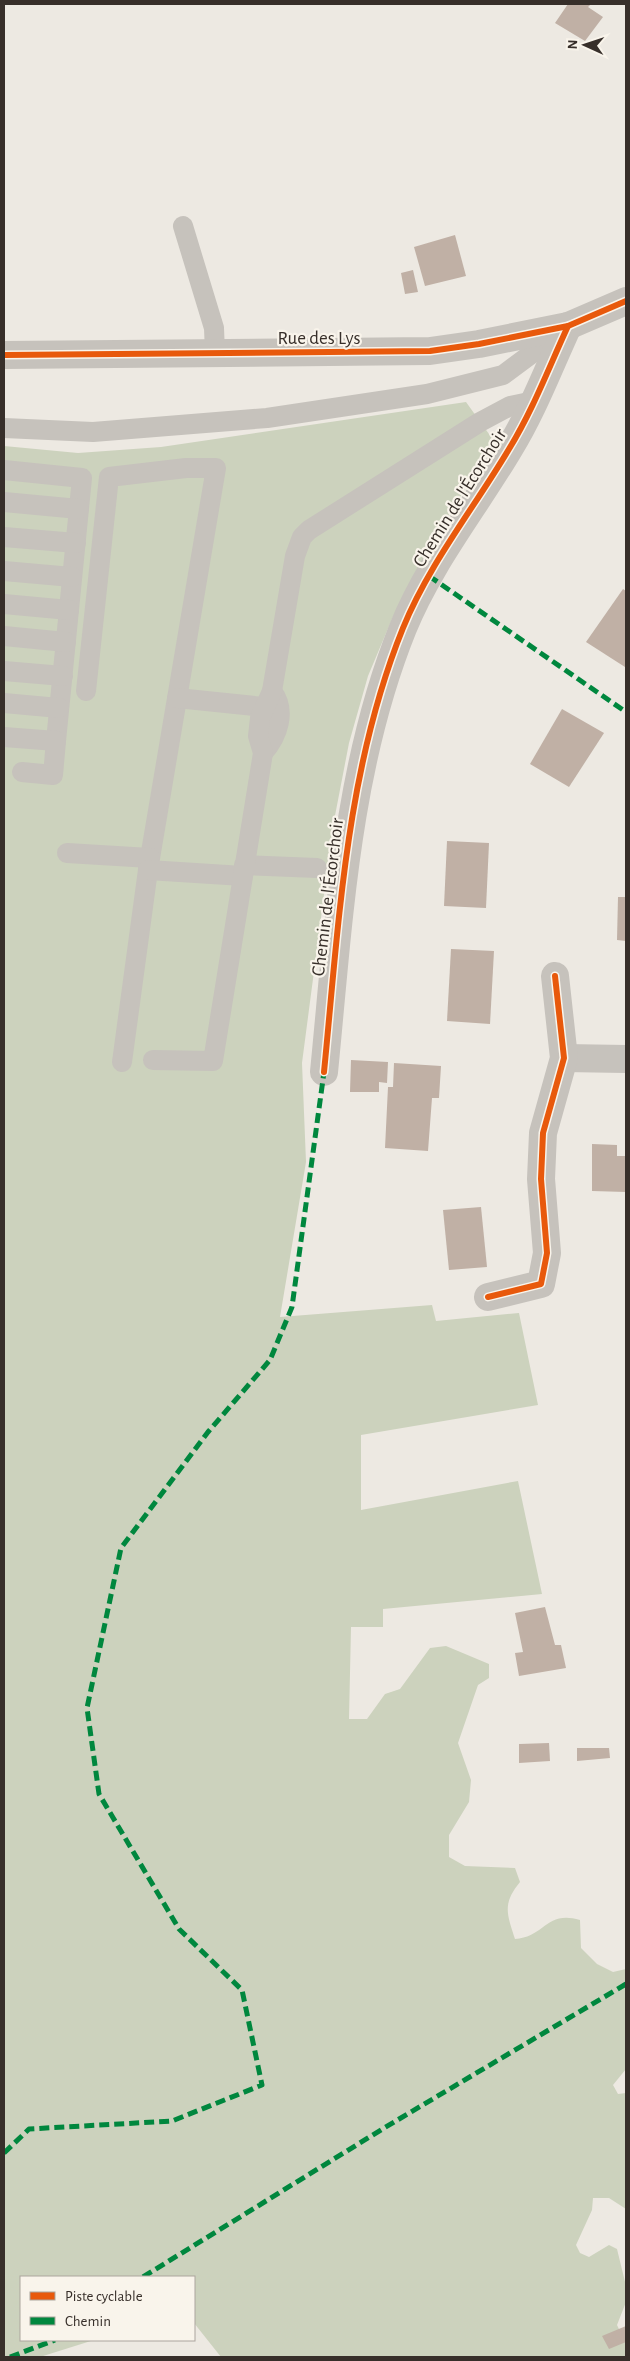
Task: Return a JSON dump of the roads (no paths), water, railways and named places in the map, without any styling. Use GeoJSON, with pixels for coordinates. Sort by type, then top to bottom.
{"type":"FeatureCollection","features":[{"type":"Feature","properties":{"kind":"street","name":"Rue des Lys"},"geometry":{"type":"LineString","coordinates":[[4,355],[430,351],[480,344],[568,326],[626,301]]}},
{"type":"Feature","properties":{"kind":"street","name":"Chemin de l'Écorchoir"},"geometry":{"type":"LineString","coordinates":[[324,1072],[344,863],[363,752],[383,680],[404,625],[429,576],[511,447],[568,326]]}},
{"type":"Feature","properties":{"kind":"street"},"geometry":{"type":"LineString","coordinates":[[488,1297],[541,1284],[547,1253],[541,1179],[543,1133],[564,1058],[555,976]]}},
{"type":"Feature","properties":{"kind":"street"},"geometry":{"type":"LineString","coordinates":[[564,1058],[626,1059]]}},
{"type":"Feature","properties":{"kind":"lane"},"geometry":{"type":"LineString","coordinates":[[183,226],[214,328],[215,353]]}},
{"type":"Feature","properties":{"kind":"lane"},"geometry":{"type":"LineString","coordinates":[[4,428],[93,432],[267,418],[427,394],[503,375],[568,326]]}},
{"type":"Feature","properties":{"kind":"lane"},"geometry":{"type":"LineString","coordinates":[[153,1060],[212,1061],[262,753],[258,736],[260,718],[268,699],[295,556],[302,537],[309,530],[480,422],[510,406],[534,401]]}},
{"type":"Feature","properties":{"kind":"lane"},"geometry":{"type":"LineString","coordinates":[[86,691],[109,478],[186,468],[216,468],[149,864],[122,1062]]}},
{"type":"Feature","properties":{"kind":"lane"},"geometry":{"type":"LineString","coordinates":[[4,470],[82,478],[53,775],[22,772]]}},
{"type":"Feature","properties":{"kind":"lane"},"geometry":{"type":"LineString","coordinates":[[4,502],[79,509]]}},
{"type":"Feature","properties":{"kind":"lane"},"geometry":{"type":"LineString","coordinates":[[4,536],[76,543]]}},
{"type":"Feature","properties":{"kind":"lane"},"geometry":{"type":"LineString","coordinates":[[4,571],[72,577]]}},
{"type":"Feature","properties":{"kind":"lane"},"geometry":{"type":"LineString","coordinates":[[4,604],[69,610]]}},
{"type":"Feature","properties":{"kind":"lane"},"geometry":{"type":"LineString","coordinates":[[4,636],[66,642]]}},
{"type":"Feature","properties":{"kind":"lane"},"geometry":{"type":"LineString","coordinates":[[4,671],[63,676]]}},
{"type":"Feature","properties":{"kind":"lane"},"geometry":{"type":"LineString","coordinates":[[177,698],[268,699]]}},
{"type":"Feature","properties":{"kind":"lane"},"geometry":{"type":"LineString","coordinates":[[4,703],[60,708]]}},
{"type":"Feature","properties":{"kind":"lane"},"geometry":{"type":"LineString","coordinates":[[4,737],[56,741]]}},
{"type":"Feature","properties":{"kind":"lane"},"geometry":{"type":"LineString","coordinates":[[67,853],[149,864],[244,871],[317,868]]}}]}
